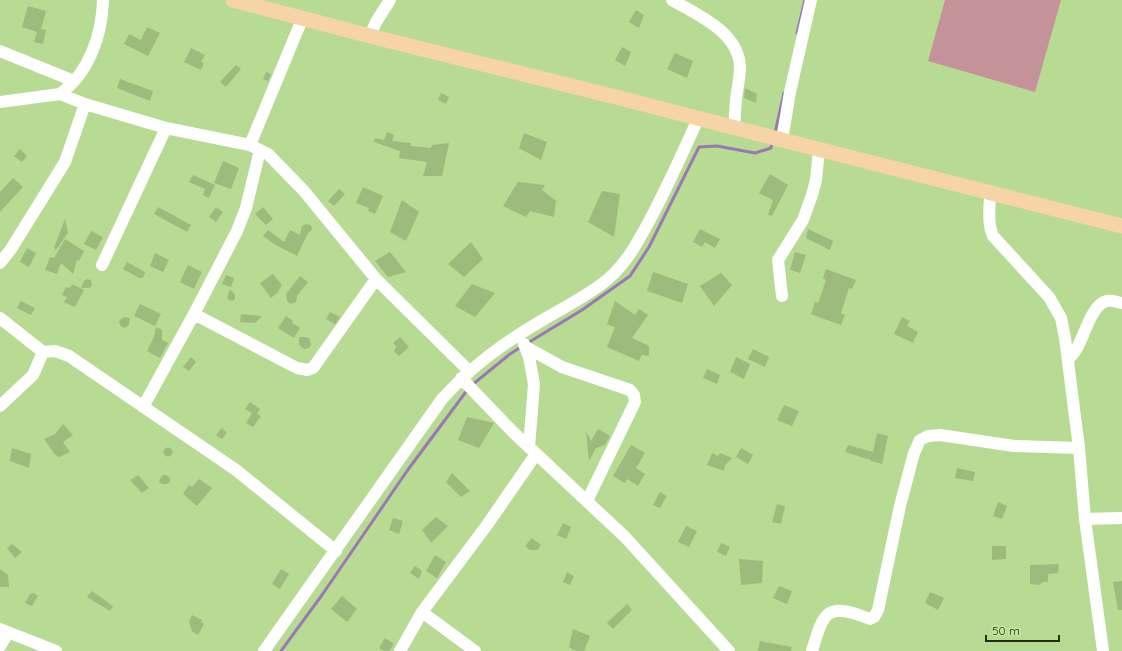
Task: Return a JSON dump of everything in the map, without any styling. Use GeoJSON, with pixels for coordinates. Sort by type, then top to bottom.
{"type":"FeatureCollection","features":[{"type":"Feature","properties":{"kind":"main road"},"geometry":{"type":"LineString","coordinates":[[233,0],[1122,226]]}},
{"type":"Feature","properties":{"kind":"street"},"geometry":{"type":"LineString","coordinates":[[60,94],[74,81],[91,56],[103,17],[103,0]]}},
{"type":"Feature","properties":{"kind":"street"},"geometry":{"type":"LineString","coordinates":[[370,36],[376,22],[390,0]]}},
{"type":"Feature","properties":{"kind":"street"},"geometry":{"type":"LineString","coordinates":[[672,0],[724,32],[738,52],[740,78],[736,100],[734,128]]}},
{"type":"Feature","properties":{"kind":"street"},"geometry":{"type":"LineString","coordinates":[[782,140],[790,92],[811,0]]}},
{"type":"Feature","properties":{"kind":"street"},"geometry":{"type":"LineString","coordinates":[[143,407],[237,231],[246,208],[255,147],[303,18]]}},
{"type":"Feature","properties":{"kind":"street"},"geometry":{"type":"LineString","coordinates":[[0,51],[74,81]]}},
{"type":"Feature","properties":{"kind":"street"},"geometry":{"type":"LineString","coordinates":[[0,102],[60,94],[85,104],[166,128],[255,147],[268,154],[304,190],[376,279],[465,375],[532,451],[625,537],[730,651]]}},
{"type":"Feature","properties":{"kind":"street"},"geometry":{"type":"LineString","coordinates":[[0,263],[11,249],[65,162],[85,104]]}},
{"type":"Feature","properties":{"kind":"street"},"geometry":{"type":"LineString","coordinates":[[264,651],[442,399],[465,375],[484,359],[520,333],[595,289],[609,278],[624,262],[640,240],[698,119]]}},
{"type":"Feature","properties":{"kind":"street"},"geometry":{"type":"LineString","coordinates":[[102,265],[166,128]]}},
{"type":"Feature","properties":{"kind":"street"},"geometry":{"type":"LineString","coordinates":[[782,296],[778,260],[803,220],[816,180],[819,149]]}},
{"type":"Feature","properties":{"kind":"street"},"geometry":{"type":"LineString","coordinates":[[990,192],[990,231],[997,241],[1049,297],[1061,318],[1068,360],[1079,448],[1085,519],[1103,651]]}},
{"type":"Feature","properties":{"kind":"street"},"geometry":{"type":"LineString","coordinates":[[194,314],[297,368],[307,370],[313,368],[376,279]]}},
{"type":"Feature","properties":{"kind":"street"},"geometry":{"type":"LineString","coordinates":[[1068,360],[1078,347],[1094,312],[1099,305],[1108,300],[1122,303]]}},
{"type":"Feature","properties":{"kind":"street"},"geometry":{"type":"LineString","coordinates":[[0,318],[43,352],[55,351],[69,356],[236,470],[336,551]]}},
{"type":"Feature","properties":{"kind":"street"},"geometry":{"type":"LineString","coordinates":[[400,651],[422,612],[487,525],[532,451],[534,384],[529,357],[520,333]]}},
{"type":"Feature","properties":{"kind":"street"},"geometry":{"type":"LineString","coordinates":[[526,347],[562,367],[630,390],[634,395],[635,402],[587,501]]}},
{"type":"Feature","properties":{"kind":"street"},"geometry":{"type":"LineString","coordinates":[[0,406],[33,375],[43,352]]}},
{"type":"Feature","properties":{"kind":"street"},"geometry":{"type":"LineString","coordinates":[[812,651],[823,619],[828,614],[836,611],[845,611],[870,619],[874,617],[879,603],[900,506],[914,453],[920,440],[928,436],[940,435],[1014,446],[1079,448]]}},
{"type":"Feature","properties":{"kind":"street"},"geometry":{"type":"LineString","coordinates":[[1085,519],[1122,518]]}},
{"type":"Feature","properties":{"kind":"street"},"geometry":{"type":"LineString","coordinates":[[422,612],[475,651]]}},
{"type":"Feature","properties":{"kind":"street"},"geometry":{"type":"LineString","coordinates":[[0,646],[4,631],[56,651]]}},
{"type":"Feature","properties":{"kind":"shaded area"},"geometry":{"type":"Polygon","coordinates":[[[945,0],[1061,0],[1035,92],[928,61],[945,0]]]}},
{"type":"Feature","properties":{"kind":"building"},"geometry":{"type":"Polygon","coordinates":[[[28,6],[46,11],[41,29],[46,30],[43,44],[34,42],[37,32],[22,27],[28,6]]]}},
{"type":"Feature","properties":{"kind":"building"},"geometry":{"type":"Polygon","coordinates":[[[636,10],[644,15],[639,28],[629,22],[636,10]]]}},
{"type":"Feature","properties":{"kind":"building"},"geometry":{"type":"Polygon","coordinates":[[[147,27],[160,33],[148,56],[124,44],[129,34],[141,40],[147,27]]]}},
{"type":"Feature","properties":{"kind":"building"},"geometry":{"type":"Polygon","coordinates":[[[622,47],[631,52],[625,66],[615,60],[622,47]]]}},
{"type":"Feature","properties":{"kind":"building"},"geometry":{"type":"Polygon","coordinates":[[[191,48],[205,55],[201,62],[204,63],[201,70],[184,62],[191,48]]]}},
{"type":"Feature","properties":{"kind":"building"},"geometry":{"type":"Polygon","coordinates":[[[675,53],[693,61],[687,78],[667,69],[675,53]]]}},
{"type":"Feature","properties":{"kind":"building"},"geometry":{"type":"Polygon","coordinates":[[[236,65],[241,69],[226,87],[220,82],[236,65]]]}},
{"type":"Feature","properties":{"kind":"building"},"geometry":{"type":"Polygon","coordinates":[[[266,72],[271,74],[268,81],[263,79],[266,72]]]}},
{"type":"Feature","properties":{"kind":"building"},"geometry":{"type":"Polygon","coordinates":[[[120,79],[153,91],[150,101],[117,88],[120,79]]]}},
{"type":"Feature","properties":{"kind":"building"},"geometry":{"type":"Polygon","coordinates":[[[745,88],[757,94],[756,103],[744,98],[745,88]]]}},
{"type":"Feature","properties":{"kind":"building"},"geometry":{"type":"Polygon","coordinates":[[[441,93],[449,97],[446,104],[438,100],[441,93]]]}},
{"type":"Feature","properties":{"kind":"building"},"geometry":{"type":"Polygon","coordinates":[[[387,132],[394,135],[392,141],[411,143],[411,146],[431,148],[432,145],[449,143],[442,176],[423,176],[427,162],[399,158],[400,151],[374,142],[375,138],[384,140],[387,132]]]}},
{"type":"Feature","properties":{"kind":"building"},"geometry":{"type":"Polygon","coordinates":[[[524,133],[547,142],[541,160],[519,148],[524,133]]]}},
{"type":"Feature","properties":{"kind":"building"},"geometry":{"type":"Polygon","coordinates":[[[20,149],[27,156],[22,162],[14,156],[20,149]]]}},
{"type":"Feature","properties":{"kind":"building"},"geometry":{"type":"Polygon","coordinates":[[[223,161],[239,168],[231,189],[214,183],[223,161]]]}},
{"type":"Feature","properties":{"kind":"building"},"geometry":{"type":"Polygon","coordinates":[[[770,174],[788,185],[772,216],[768,215],[773,200],[759,193],[770,174]]]}},
{"type":"Feature","properties":{"kind":"building"},"geometry":{"type":"Polygon","coordinates":[[[193,175],[215,185],[209,198],[203,195],[205,189],[189,182],[193,175]]]}},
{"type":"Feature","properties":{"kind":"building"},"geometry":{"type":"Polygon","coordinates":[[[13,178],[23,187],[0,212],[0,192],[13,178]]]}},
{"type":"Feature","properties":{"kind":"building"},"geometry":{"type":"Polygon","coordinates":[[[518,182],[545,185],[542,190],[556,201],[554,217],[530,211],[526,217],[503,206],[518,182]]]}},
{"type":"Feature","properties":{"kind":"building"},"geometry":{"type":"Polygon","coordinates":[[[363,187],[383,196],[375,214],[368,211],[369,208],[356,203],[363,187]]]}},
{"type":"Feature","properties":{"kind":"building"},"geometry":{"type":"Polygon","coordinates":[[[339,189],[345,194],[334,206],[328,201],[339,189]]]}},
{"type":"Feature","properties":{"kind":"building"},"geometry":{"type":"Polygon","coordinates":[[[602,191],[620,194],[614,237],[588,222],[602,191]]]}},
{"type":"Feature","properties":{"kind":"building"},"geometry":{"type":"Polygon","coordinates":[[[402,200],[419,212],[406,241],[390,232],[402,200]]]}},
{"type":"Feature","properties":{"kind":"building"},"geometry":{"type":"Polygon","coordinates":[[[158,207],[191,225],[187,232],[154,214],[158,207]]]}},
{"type":"Feature","properties":{"kind":"building"},"geometry":{"type":"Polygon","coordinates":[[[216,207],[223,212],[216,222],[209,217],[216,207]]]}},
{"type":"Feature","properties":{"kind":"building"},"geometry":{"type":"Polygon","coordinates":[[[263,207],[273,219],[266,225],[255,214],[263,207]]]}},
{"type":"Feature","properties":{"kind":"building"},"geometry":{"type":"Polygon","coordinates":[[[65,219],[68,233],[56,250],[54,248],[65,219]]]}},
{"type":"Feature","properties":{"kind":"building"},"geometry":{"type":"Polygon","coordinates":[[[306,224],[311,225],[312,230],[308,233],[297,256],[274,244],[263,236],[268,230],[284,242],[290,230],[300,235],[302,226],[306,224]]]}},
{"type":"Feature","properties":{"kind":"building"},"geometry":{"type":"Polygon","coordinates":[[[700,229],[720,239],[715,248],[705,242],[702,247],[693,242],[700,229]]]}},
{"type":"Feature","properties":{"kind":"building"},"geometry":{"type":"Polygon","coordinates":[[[808,229],[833,241],[830,250],[806,238],[808,229]]]}},
{"type":"Feature","properties":{"kind":"building"},"geometry":{"type":"Polygon","coordinates":[[[91,231],[103,237],[96,250],[84,244],[91,231]]]}},
{"type":"Feature","properties":{"kind":"building"},"geometry":{"type":"Polygon","coordinates":[[[65,239],[84,251],[79,261],[77,260],[73,274],[61,263],[57,274],[45,270],[50,257],[54,258],[65,239]]]}},
{"type":"Feature","properties":{"kind":"building"},"geometry":{"type":"Polygon","coordinates":[[[471,242],[483,259],[464,277],[448,264],[471,242]]]}},
{"type":"Feature","properties":{"kind":"building"},"geometry":{"type":"Polygon","coordinates":[[[27,248],[36,253],[29,267],[20,262],[27,248]]]}},
{"type":"Feature","properties":{"kind":"building"},"geometry":{"type":"Polygon","coordinates":[[[390,252],[406,272],[388,277],[375,261],[390,252]]]}},
{"type":"Feature","properties":{"kind":"building"},"geometry":{"type":"Polygon","coordinates":[[[795,252],[806,255],[800,273],[790,270],[795,252]]]}},
{"type":"Feature","properties":{"kind":"building"},"geometry":{"type":"Polygon","coordinates":[[[155,253],[169,260],[163,272],[150,266],[155,253]]]}},
{"type":"Feature","properties":{"kind":"building"},"geometry":{"type":"Polygon","coordinates":[[[127,262],[145,272],[143,278],[139,278],[123,269],[127,262]]]}},
{"type":"Feature","properties":{"kind":"building"},"geometry":{"type":"Polygon","coordinates":[[[188,265],[202,272],[194,289],[180,282],[188,265]]]}},
{"type":"Feature","properties":{"kind":"building"},"geometry":{"type":"Polygon","coordinates":[[[826,269],[856,280],[852,289],[849,288],[841,313],[845,315],[841,325],[811,314],[815,302],[818,303],[826,280],[823,278],[826,269]]]}},
{"type":"Feature","properties":{"kind":"building"},"geometry":{"type":"Polygon","coordinates":[[[653,272],[688,284],[682,303],[647,291],[653,272]]]}},
{"type":"Feature","properties":{"kind":"building"},"geometry":{"type":"Polygon","coordinates":[[[721,273],[732,285],[714,306],[700,286],[721,273]]]}},
{"type":"Feature","properties":{"kind":"building"},"geometry":{"type":"Polygon","coordinates":[[[273,274],[282,285],[278,292],[271,298],[260,283],[273,274]]]}},
{"type":"Feature","properties":{"kind":"building"},"geometry":{"type":"Polygon","coordinates":[[[226,275],[234,278],[231,287],[222,284],[226,275]]]}},
{"type":"Feature","properties":{"kind":"building"},"geometry":{"type":"Polygon","coordinates":[[[300,276],[308,282],[297,296],[296,302],[290,304],[287,301],[286,294],[300,276]]]}},
{"type":"Feature","properties":{"kind":"building"},"geometry":{"type":"Polygon","coordinates":[[[87,279],[91,280],[92,286],[89,288],[81,288],[84,281],[87,279]]]}},
{"type":"Feature","properties":{"kind":"building"},"geometry":{"type":"Polygon","coordinates":[[[72,284],[84,290],[75,307],[64,302],[67,297],[62,295],[66,287],[70,288],[72,284]]]}},
{"type":"Feature","properties":{"kind":"building"},"geometry":{"type":"Polygon","coordinates":[[[472,284],[495,293],[475,317],[455,306],[472,284]]]}},
{"type":"Feature","properties":{"kind":"building"},"geometry":{"type":"Polygon","coordinates":[[[230,289],[235,295],[235,299],[232,301],[227,297],[230,289]]]}},
{"type":"Feature","properties":{"kind":"building"},"geometry":{"type":"Polygon","coordinates":[[[21,301],[35,308],[31,315],[17,308],[21,301]]]}},
{"type":"Feature","properties":{"kind":"building"},"geometry":{"type":"Polygon","coordinates":[[[615,301],[635,315],[639,309],[648,315],[632,338],[649,346],[649,356],[642,355],[639,361],[607,347],[615,327],[607,324],[615,301]]]}},
{"type":"Feature","properties":{"kind":"building"},"geometry":{"type":"Polygon","coordinates":[[[140,304],[161,314],[155,326],[134,316],[140,304]]]}},
{"type":"Feature","properties":{"kind":"building"},"geometry":{"type":"Polygon","coordinates":[[[330,312],[340,317],[335,324],[326,319],[330,312]]]}},
{"type":"Feature","properties":{"kind":"building"},"geometry":{"type":"Polygon","coordinates":[[[241,314],[262,316],[255,323],[240,322],[241,314]]]}},
{"type":"Feature","properties":{"kind":"building"},"geometry":{"type":"Polygon","coordinates":[[[286,316],[293,321],[292,323],[300,328],[294,338],[278,328],[286,316]]]}},
{"type":"Feature","properties":{"kind":"building"},"geometry":{"type":"Polygon","coordinates":[[[124,317],[130,318],[129,325],[125,328],[119,323],[124,317]]]}},
{"type":"Feature","properties":{"kind":"building"},"geometry":{"type":"Polygon","coordinates":[[[902,317],[910,321],[907,326],[918,332],[913,343],[894,334],[902,317]]]}},
{"type":"Feature","properties":{"kind":"building"},"geometry":{"type":"Polygon","coordinates":[[[156,327],[162,330],[162,340],[168,343],[160,358],[147,351],[154,337],[156,327]]]}},
{"type":"Feature","properties":{"kind":"building"},"geometry":{"type":"Polygon","coordinates":[[[299,337],[306,337],[310,339],[311,345],[309,348],[302,348],[299,344],[299,337]]]}},
{"type":"Feature","properties":{"kind":"building"},"geometry":{"type":"Polygon","coordinates":[[[400,337],[409,347],[399,356],[394,351],[396,346],[393,343],[400,337]]]}},
{"type":"Feature","properties":{"kind":"building"},"geometry":{"type":"Polygon","coordinates":[[[753,349],[769,357],[765,367],[748,359],[753,349]]]}},
{"type":"Feature","properties":{"kind":"building"},"geometry":{"type":"Polygon","coordinates":[[[191,357],[196,362],[189,371],[183,367],[191,357]]]}},
{"type":"Feature","properties":{"kind":"building"},"geometry":{"type":"Polygon","coordinates":[[[736,357],[750,364],[744,379],[730,372],[736,357]]]}},
{"type":"Feature","properties":{"kind":"building"},"geometry":{"type":"Polygon","coordinates":[[[707,369],[720,375],[717,384],[703,378],[707,369]]]}},
{"type":"Feature","properties":{"kind":"building"},"geometry":{"type":"Polygon","coordinates":[[[250,402],[260,409],[257,414],[261,416],[253,427],[246,423],[252,413],[245,409],[250,402]]]}},
{"type":"Feature","properties":{"kind":"building"},"geometry":{"type":"Polygon","coordinates":[[[784,405],[799,411],[792,426],[777,420],[784,405]]]}},
{"type":"Feature","properties":{"kind":"building"},"geometry":{"type":"Polygon","coordinates":[[[467,417],[494,423],[479,448],[458,440],[467,417]]]}},
{"type":"Feature","properties":{"kind":"building"},"geometry":{"type":"Polygon","coordinates":[[[63,424],[73,435],[63,442],[70,452],[59,457],[55,455],[44,439],[55,434],[63,424]]]}},
{"type":"Feature","properties":{"kind":"building"},"geometry":{"type":"Polygon","coordinates":[[[222,428],[227,433],[222,439],[216,435],[222,428]]]}},
{"type":"Feature","properties":{"kind":"building"},"geometry":{"type":"Polygon","coordinates":[[[598,429],[610,436],[605,445],[596,448],[589,461],[586,431],[591,441],[598,429]]]}},
{"type":"Feature","properties":{"kind":"building"},"geometry":{"type":"Polygon","coordinates":[[[877,433],[888,436],[882,464],[845,452],[848,445],[873,452],[877,433]]]}},
{"type":"Feature","properties":{"kind":"building"},"geometry":{"type":"Polygon","coordinates":[[[631,445],[645,453],[636,468],[645,474],[638,486],[627,479],[625,483],[613,476],[631,445]]]}},
{"type":"Feature","properties":{"kind":"building"},"geometry":{"type":"Polygon","coordinates":[[[12,448],[31,454],[29,468],[10,461],[12,448]]]}},
{"type":"Feature","properties":{"kind":"building"},"geometry":{"type":"Polygon","coordinates":[[[166,448],[170,448],[172,452],[170,456],[166,456],[164,454],[164,450],[166,448]]]}},
{"type":"Feature","properties":{"kind":"building"},"geometry":{"type":"Polygon","coordinates":[[[741,448],[753,455],[748,464],[736,457],[741,448]]]}},
{"type":"Feature","properties":{"kind":"building"},"geometry":{"type":"Polygon","coordinates":[[[712,453],[718,456],[720,453],[732,458],[725,465],[724,471],[707,465],[712,453]]]}},
{"type":"Feature","properties":{"kind":"building"},"geometry":{"type":"Polygon","coordinates":[[[957,468],[975,472],[973,481],[955,478],[957,468]]]}},
{"type":"Feature","properties":{"kind":"building"},"geometry":{"type":"Polygon","coordinates":[[[452,473],[470,491],[461,497],[446,482],[452,473]]]}},
{"type":"Feature","properties":{"kind":"building"},"geometry":{"type":"Polygon","coordinates":[[[138,475],[149,488],[142,493],[130,480],[138,475]]]}},
{"type":"Feature","properties":{"kind":"building"},"geometry":{"type":"Polygon","coordinates":[[[163,475],[170,478],[168,484],[159,482],[163,475]]]}},
{"type":"Feature","properties":{"kind":"building"},"geometry":{"type":"Polygon","coordinates":[[[199,479],[212,488],[197,506],[183,494],[189,485],[192,487],[199,479]]]}},
{"type":"Feature","properties":{"kind":"building"},"geometry":{"type":"Polygon","coordinates":[[[660,492],[667,496],[660,508],[653,505],[660,492]]]}},
{"type":"Feature","properties":{"kind":"building"},"geometry":{"type":"Polygon","coordinates":[[[998,502],[1007,506],[1002,519],[993,516],[998,502]]]}},
{"type":"Feature","properties":{"kind":"building"},"geometry":{"type":"Polygon","coordinates":[[[777,504],[785,506],[781,524],[772,522],[777,504]]]}},
{"type":"Feature","properties":{"kind":"building"},"geometry":{"type":"Polygon","coordinates":[[[436,517],[448,526],[431,543],[422,530],[436,517]]]}},
{"type":"Feature","properties":{"kind":"building"},"geometry":{"type":"Polygon","coordinates":[[[393,518],[403,521],[399,534],[389,530],[393,518]]]}},
{"type":"Feature","properties":{"kind":"building"},"geometry":{"type":"Polygon","coordinates":[[[563,523],[571,527],[566,539],[557,535],[563,523]]]}},
{"type":"Feature","properties":{"kind":"building"},"geometry":{"type":"Polygon","coordinates":[[[686,526],[697,531],[689,547],[678,542],[686,526]]]}},
{"type":"Feature","properties":{"kind":"building"},"geometry":{"type":"Polygon","coordinates":[[[532,538],[541,545],[537,550],[530,550],[525,546],[532,538]]]}},
{"type":"Feature","properties":{"kind":"building"},"geometry":{"type":"Polygon","coordinates":[[[721,543],[730,547],[726,556],[717,552],[721,543]]]}},
{"type":"Feature","properties":{"kind":"building"},"geometry":{"type":"Polygon","coordinates":[[[12,544],[22,552],[15,558],[7,548],[12,544]]]}},
{"type":"Feature","properties":{"kind":"building"},"geometry":{"type":"Polygon","coordinates":[[[992,546],[1006,546],[1006,559],[992,560],[992,546]]]}},
{"type":"Feature","properties":{"kind":"building"},"geometry":{"type":"Polygon","coordinates":[[[435,555],[446,562],[437,578],[426,571],[435,555]]]}},
{"type":"Feature","properties":{"kind":"building"},"geometry":{"type":"Polygon","coordinates":[[[739,559],[763,561],[762,583],[741,585],[739,559]]]}},
{"type":"Feature","properties":{"kind":"building"},"geometry":{"type":"Polygon","coordinates":[[[1059,564],[1058,573],[1048,574],[1048,582],[1043,582],[1039,585],[1030,584],[1030,565],[1059,564]]]}},
{"type":"Feature","properties":{"kind":"building"},"geometry":{"type":"Polygon","coordinates":[[[415,566],[422,571],[419,579],[410,573],[415,566]]]}},
{"type":"Feature","properties":{"kind":"building"},"geometry":{"type":"Polygon","coordinates":[[[0,569],[8,575],[9,587],[0,587],[0,569]]]}},
{"type":"Feature","properties":{"kind":"building"},"geometry":{"type":"Polygon","coordinates":[[[281,569],[289,574],[280,589],[272,584],[281,569]]]}},
{"type":"Feature","properties":{"kind":"building"},"geometry":{"type":"Polygon","coordinates":[[[567,572],[574,576],[570,585],[563,582],[567,572]]]}},
{"type":"Feature","properties":{"kind":"building"},"geometry":{"type":"Polygon","coordinates":[[[1122,581],[1122,610],[1118,610],[1113,582],[1122,581]]]}},
{"type":"Feature","properties":{"kind":"building"},"geometry":{"type":"Polygon","coordinates":[[[779,586],[792,591],[787,604],[773,598],[779,586]]]}},
{"type":"Feature","properties":{"kind":"building"},"geometry":{"type":"Polygon","coordinates":[[[92,591],[113,606],[110,611],[87,597],[92,591]]]}},
{"type":"Feature","properties":{"kind":"building"},"geometry":{"type":"Polygon","coordinates":[[[930,592],[944,598],[938,610],[925,603],[930,592]]]}},
{"type":"Feature","properties":{"kind":"building"},"geometry":{"type":"Polygon","coordinates":[[[34,593],[38,596],[32,606],[25,603],[30,594],[34,593]]]}},
{"type":"Feature","properties":{"kind":"building"},"geometry":{"type":"Polygon","coordinates":[[[342,596],[357,609],[347,622],[331,609],[342,596]]]}},
{"type":"Feature","properties":{"kind":"building"},"geometry":{"type":"Polygon","coordinates":[[[627,604],[632,610],[613,629],[607,623],[627,604]]]}},
{"type":"Feature","properties":{"kind":"building"},"geometry":{"type":"Polygon","coordinates":[[[192,615],[202,620],[201,622],[204,624],[198,635],[192,631],[189,621],[192,615]]]}},
{"type":"Feature","properties":{"kind":"building"},"geometry":{"type":"Polygon","coordinates":[[[573,629],[590,636],[584,651],[576,651],[569,647],[573,629]]]}},
{"type":"Feature","properties":{"kind":"building"},"geometry":{"type":"Polygon","coordinates":[[[385,638],[394,644],[389,651],[384,651],[379,648],[385,638]]]}},
{"type":"Feature","properties":{"kind":"building"},"geometry":{"type":"Polygon","coordinates":[[[760,641],[792,647],[791,651],[758,651],[760,641]]]}},
{"type":"Feature","properties":{"kind":"waterway"},"geometry":{"type":"LineString","coordinates":[[797,33],[805,0]]}},
{"type":"Feature","properties":{"kind":"waterway"},"geometry":{"type":"LineString","coordinates":[[775,133],[784,93]]}},
{"type":"Feature","properties":{"kind":"waterway"},"geometry":{"type":"LineString","coordinates":[[526,344],[582,310],[630,276],[649,247],[699,147],[717,146],[755,153],[771,148],[772,142]]}},
{"type":"Feature","properties":{"kind":"waterway"},"geometry":{"type":"LineString","coordinates":[[472,385],[510,354],[521,347]]}},
{"type":"Feature","properties":{"kind":"waterway"},"geometry":{"type":"LineString","coordinates":[[281,651],[322,595],[407,471],[468,389]]}}]}
